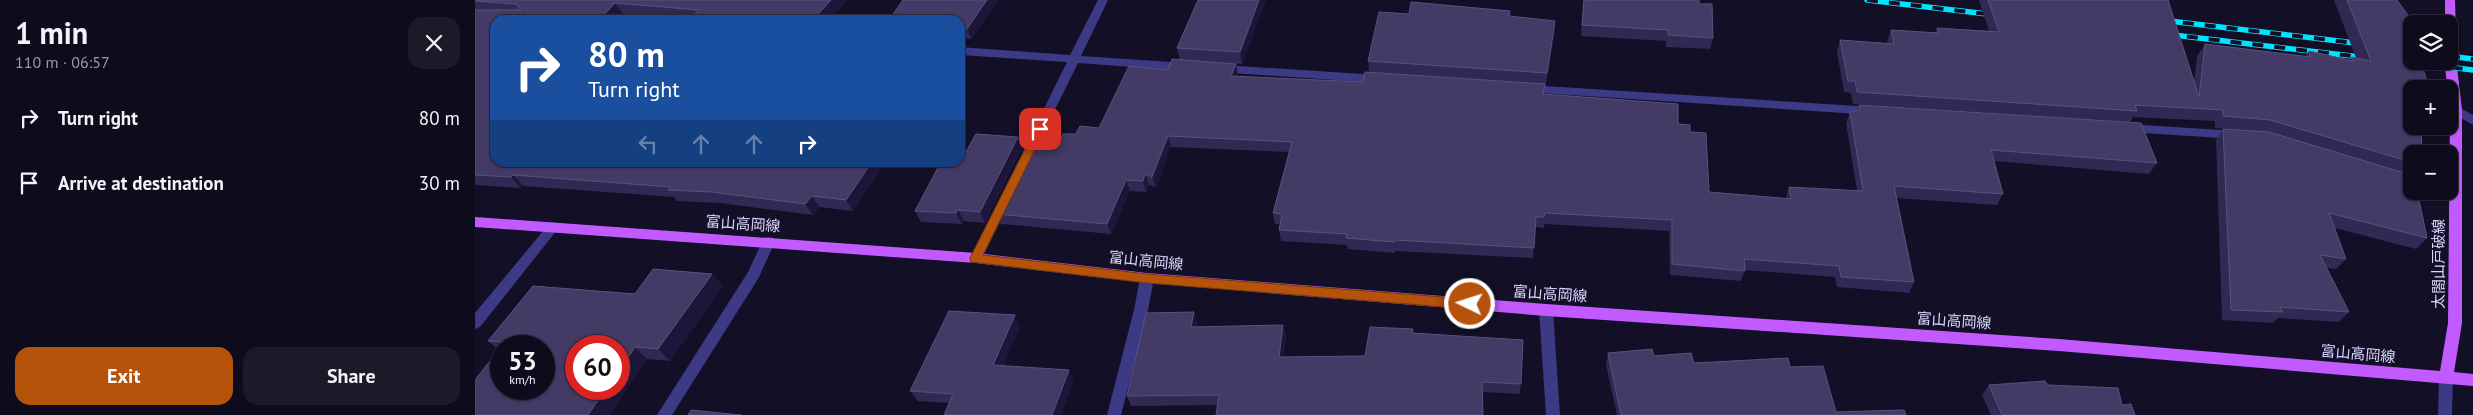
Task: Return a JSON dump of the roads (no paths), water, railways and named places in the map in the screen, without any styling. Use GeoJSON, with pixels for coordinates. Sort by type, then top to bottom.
{"type":"FeatureCollection","features":[{"type":"Feature","properties":{"kind":"main road","name":"太閤山戸破線"},"geometry":{"type":"LineString","coordinates":[[2450,0],[2453,80]]}},
{"type":"Feature","properties":{"kind":"main road","name":"太閤山戸破線"},"geometry":{"type":"LineString","coordinates":[[2446,378],[2455,323],[2456,200]]}},
{"type":"Feature","properties":{"kind":"main road","name":"富山高岡線"},"geometry":{"type":"LineString","coordinates":[[475,222],[976,258],[1147,278],[1546,310],[2049,344],[2473,380]]}},
{"type":"Feature","properties":{"kind":"street"},"geometry":{"type":"LineString","coordinates":[[1023,163],[1103,0]]}},
{"type":"Feature","properties":{"kind":"street"},"geometry":{"type":"LineString","coordinates":[[965,51],[1390,80]]}},
{"type":"Feature","properties":{"kind":"street"},"geometry":{"type":"LineString","coordinates":[[1519,88],[1885,112]]}},
{"type":"Feature","properties":{"kind":"street"},"geometry":{"type":"LineString","coordinates":[[2458,111],[2473,121]]}},
{"type":"Feature","properties":{"kind":"street"},"geometry":{"type":"LineString","coordinates":[[2113,127],[2251,136]]}},
{"type":"Feature","properties":{"kind":"street"},"geometry":{"type":"LineString","coordinates":[[976,258],[1010,190]]}},
{"type":"Feature","properties":{"kind":"street"},"geometry":{"type":"LineString","coordinates":[[475,323],[553,227]]}},
{"type":"Feature","properties":{"kind":"street"},"geometry":{"type":"LineString","coordinates":[[663,415],[753,275],[769,242]]}},
{"type":"Feature","properties":{"kind":"street"},"geometry":{"type":"LineString","coordinates":[[1114,415],[1141,310],[1147,278]]}},
{"type":"Feature","properties":{"kind":"street"},"geometry":{"type":"LineString","coordinates":[[1546,310],[1553,415]]}},
{"type":"Feature","properties":{"kind":"street"},"geometry":{"type":"LineString","coordinates":[[2445,415],[2446,378]]}},
{"type":"Feature","properties":{"kind":"railway"},"geometry":{"type":"LineString","coordinates":[[1867,0],[1996,15]]}},
{"type":"Feature","properties":{"kind":"railway"},"geometry":{"type":"LineString","coordinates":[[2161,20],[2364,44]]}},
{"type":"Feature","properties":{"kind":"railway"},"geometry":{"type":"LineString","coordinates":[[2165,34],[2369,58]]}},
{"type":"Feature","properties":{"kind":"railway"},"geometry":{"type":"LineString","coordinates":[[2458,57],[2473,59]]}},
{"type":"Feature","properties":{"kind":"railway"},"geometry":{"type":"LineString","coordinates":[[2458,68],[2473,70]]}}]}
